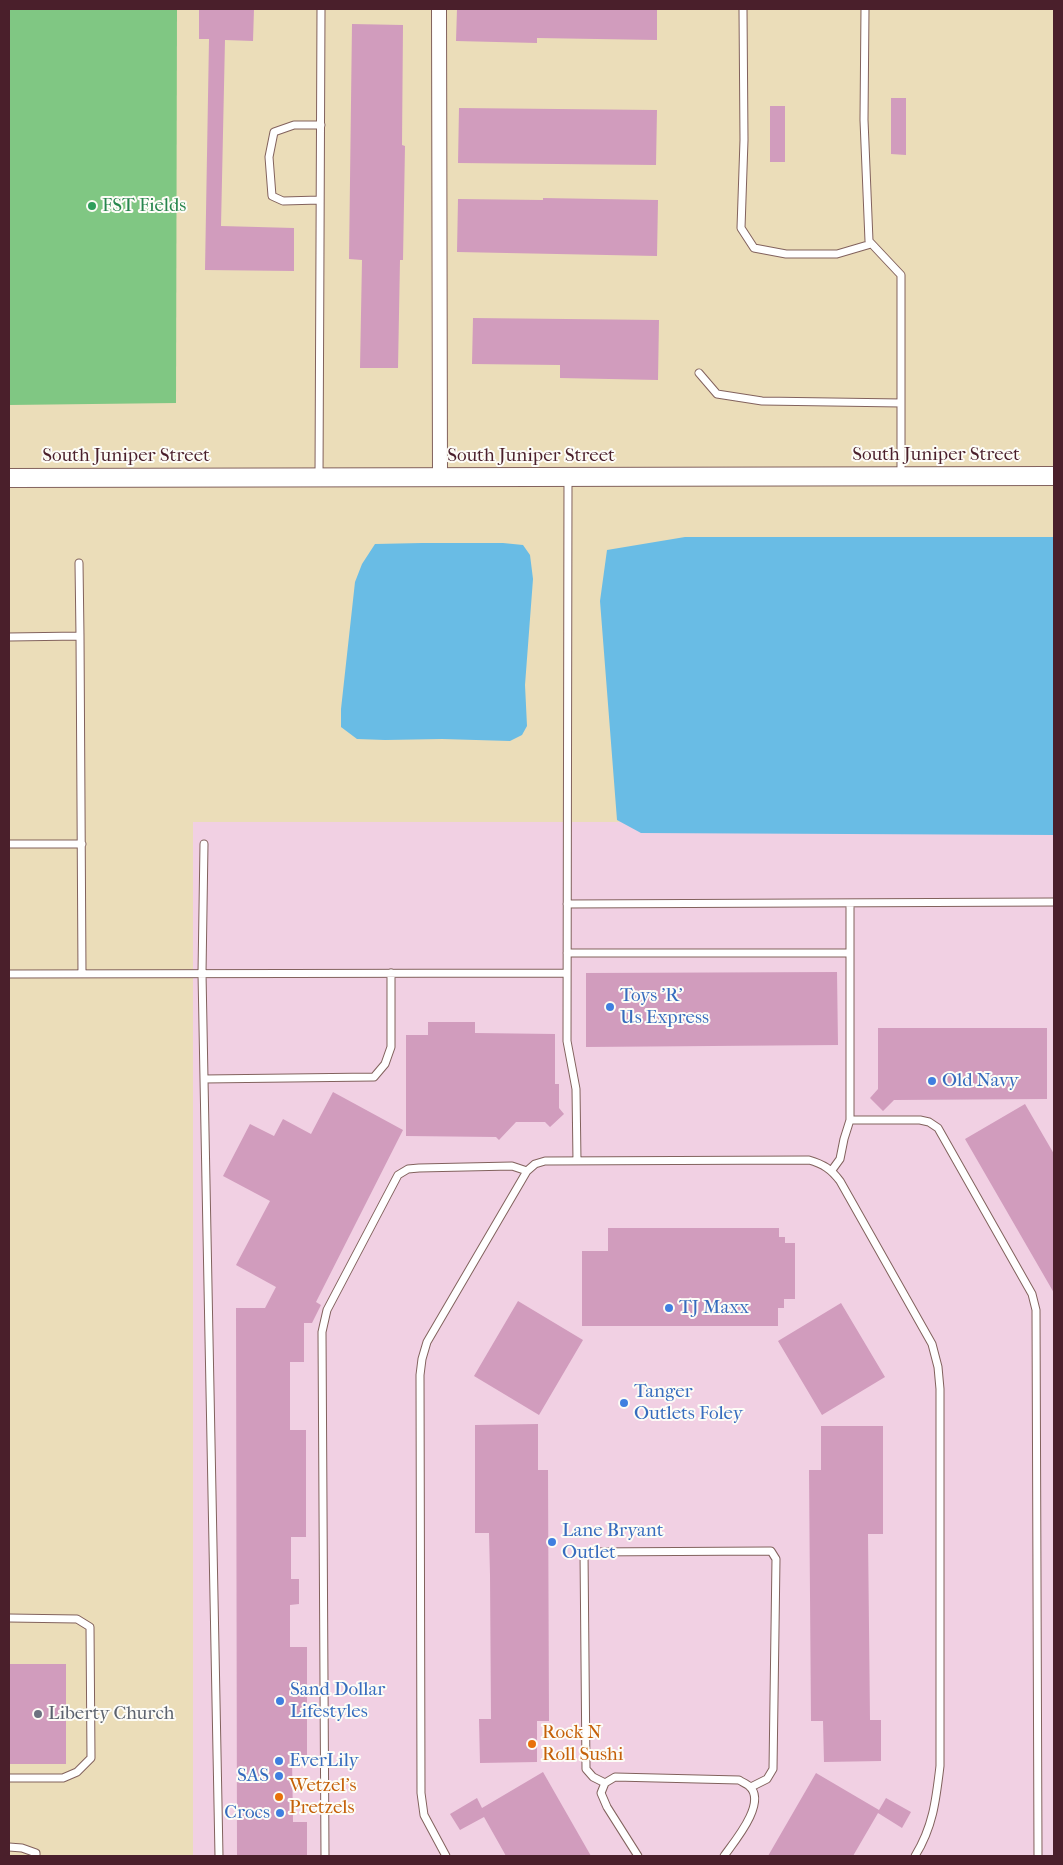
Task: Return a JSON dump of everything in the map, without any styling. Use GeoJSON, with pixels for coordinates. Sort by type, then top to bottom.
{"type":"FeatureCollection","features":[{"type":"Feature","properties":{"kind":"street"},"geometry":{"type":"LineString","coordinates":[[439,9],[440,477]]}},
{"type":"Feature","properties":{"kind":"street","name":"South Juniper Street"},"geometry":{"type":"LineString","coordinates":[[9,478],[1054,476]]}},
{"type":"Feature","properties":{"kind":"lane"},"geometry":{"type":"LineString","coordinates":[[319,477],[321,9]]}},
{"type":"Feature","properties":{"kind":"lane"},"geometry":{"type":"LineString","coordinates":[[743,9],[744,140],[741,228],[754,248],[786,254],[836,254],[871,244]]}},
{"type":"Feature","properties":{"kind":"lane"},"geometry":{"type":"LineString","coordinates":[[865,9],[864,120],[868,241],[901,275],[901,476]]}},
{"type":"Feature","properties":{"kind":"lane"},"geometry":{"type":"LineString","coordinates":[[320,200],[282,201],[272,196],[269,158],[274,132],[294,125],[321,125]]}},
{"type":"Feature","properties":{"kind":"lane"},"geometry":{"type":"LineString","coordinates":[[699,373],[717,394],[735,397],[762,401],[901,404]]}},
{"type":"Feature","properties":{"kind":"lane"},"geometry":{"type":"LineString","coordinates":[[568,477],[567,1041],[576,1089],[577,1161]]}},
{"type":"Feature","properties":{"kind":"lane"},"geometry":{"type":"LineString","coordinates":[[80,563],[82,974]]}},
{"type":"Feature","properties":{"kind":"lane"},"geometry":{"type":"LineString","coordinates":[[9,638],[80,636]]}},
{"type":"Feature","properties":{"kind":"lane"},"geometry":{"type":"LineString","coordinates":[[9,844],[82,844]]}},
{"type":"Feature","properties":{"kind":"lane"},"geometry":{"type":"LineString","coordinates":[[204,844],[202,973],[219,1856]]}},
{"type":"Feature","properties":{"kind":"lane"},"geometry":{"type":"LineString","coordinates":[[567,904],[1054,902]]}},
{"type":"Feature","properties":{"kind":"lane"},"geometry":{"type":"LineString","coordinates":[[832,1170],[840,1159],[850,1120],[850,903]]}},
{"type":"Feature","properties":{"kind":"lane"},"geometry":{"type":"LineString","coordinates":[[567,953],[850,953]]}},
{"type":"Feature","properties":{"kind":"lane"},"geometry":{"type":"LineString","coordinates":[[204,1079],[374,1077],[385,1064],[390,1046],[390,973]]}},
{"type":"Feature","properties":{"kind":"lane"},"geometry":{"type":"LineString","coordinates":[[9,974],[567,973]]}},
{"type":"Feature","properties":{"kind":"lane"},"geometry":{"type":"LineString","coordinates":[[850,1120],[920,1120],[929,1122],[938,1128],[1025,1278],[1032,1294],[1036,1310],[1038,1856]]}},
{"type":"Feature","properties":{"kind":"lane"},"geometry":{"type":"LineString","coordinates":[[446,1856],[424,1815],[422,1793],[420,1375],[427,1342],[527,1171],[535,1164],[545,1161],[809,1160],[832,1170],[840,1181],[932,1344],[938,1367],[940,1389],[940,1766],[936,1801],[926,1838],[915,1856]]}},
{"type":"Feature","properties":{"kind":"lane"},"geometry":{"type":"LineString","coordinates":[[325,1856],[322,1332],[327,1310],[398,1175],[408,1169],[419,1168],[512,1166],[527,1171]]}},
{"type":"Feature","properties":{"kind":"lane"},"geometry":{"type":"LineString","coordinates":[[605,1783],[593,1777],[586,1769],[584,1552],[771,1551],[776,1559],[773,1769],[767,1779],[751,1787]]}},
{"type":"Feature","properties":{"kind":"lane"},"geometry":{"type":"LineString","coordinates":[[9,1618],[77,1619],[90,1627],[91,1758],[77,1772],[63,1778],[9,1778]]}},
{"type":"Feature","properties":{"kind":"lane"},"geometry":{"type":"LineString","coordinates":[[638,1856],[607,1807],[601,1793],[605,1783],[616,1777],[726,1779],[739,1780],[751,1787],[755,1798],[753,1813],[724,1856]]}},
{"type":"Feature","properties":{"kind":"lane"},"geometry":{"type":"LineString","coordinates":[[9,1847],[22,1848],[36,1853],[36,1856]]}},
{"type":"Feature","properties":{"kind":"shaded area","name":"Tanger Outlets Foley"},"geometry":{"type":"Polygon","coordinates":[[[193,822],[1054,822],[1054,1856],[193,1856],[193,822]]]}},
{"type":"Feature","properties":{"kind":"green space","name":"FST Fields"},"geometry":{"type":"Polygon","coordinates":[[[9,9],[177,9],[176,403],[9,405],[9,9]]]}},
{"type":"Feature","properties":{"kind":"water"},"geometry":{"type":"Polygon","coordinates":[[[685,537],[1054,537],[1054,835],[641,833],[617,820],[600,601],[607,550],[685,537]]]}},
{"type":"Feature","properties":{"kind":"water"},"geometry":{"type":"Polygon","coordinates":[[[503,543],[523,545],[530,555],[533,579],[525,685],[527,726],[522,735],[510,741],[357,739],[341,727],[341,709],[355,582],[362,564],[375,544],[503,543]]]}},
{"type":"Feature","properties":{"kind":"building"},"geometry":{"type":"Polygon","coordinates":[[[199,9],[254,9],[253,41],[225,40],[221,226],[294,228],[294,271],[205,270],[209,39],[199,39],[199,9]]]}},
{"type":"Feature","properties":{"kind":"building"},"geometry":{"type":"Polygon","coordinates":[[[457,9],[657,9],[657,40],[537,38],[537,43],[456,41],[457,9]]]}},
{"type":"Feature","properties":{"kind":"building"},"geometry":{"type":"Polygon","coordinates":[[[352,24],[403,25],[402,145],[405,146],[403,260],[400,260],[398,368],[360,368],[362,260],[349,259],[352,24]]]}},
{"type":"Feature","properties":{"kind":"building"},"geometry":{"type":"Polygon","coordinates":[[[891,98],[906,98],[906,155],[891,154],[891,98]]]}},
{"type":"Feature","properties":{"kind":"building"},"geometry":{"type":"Polygon","coordinates":[[[770,106],[785,106],[785,162],[770,162],[770,106]]]}},
{"type":"Feature","properties":{"kind":"building"},"geometry":{"type":"Polygon","coordinates":[[[459,108],[657,110],[656,165],[458,163],[459,108]]]}},
{"type":"Feature","properties":{"kind":"building"},"geometry":{"type":"Polygon","coordinates":[[[543,198],[658,200],[657,256],[457,252],[458,199],[543,200],[543,198]]]}},
{"type":"Feature","properties":{"kind":"building"},"geometry":{"type":"Polygon","coordinates":[[[473,318],[659,320],[658,380],[560,378],[560,365],[472,364],[473,318]]]}},
{"type":"Feature","properties":{"kind":"building"},"geometry":{"type":"Polygon","coordinates":[[[837,972],[838,1045],[586,1047],[586,973],[837,972]]]}},
{"type":"Feature","properties":{"kind":"building"},"geometry":{"type":"Polygon","coordinates":[[[428,1022],[475,1022],[475,1033],[555,1034],[555,1084],[559,1084],[559,1108],[564,1114],[550,1127],[545,1122],[516,1122],[499,1140],[496,1137],[406,1136],[406,1035],[428,1035],[428,1022]]]}},
{"type":"Feature","properties":{"kind":"building"},"geometry":{"type":"Polygon","coordinates":[[[878,1028],[1047,1028],[1047,1099],[894,1100],[883,1111],[870,1098],[878,1089],[878,1028]]]}},
{"type":"Feature","properties":{"kind":"building"},"geometry":{"type":"Polygon","coordinates":[[[333,1092],[403,1130],[316,1302],[321,1305],[312,1323],[304,1323],[304,1362],[290,1362],[290,1430],[306,1430],[306,1537],[291,1537],[291,1579],[299,1579],[299,1604],[290,1605],[290,1647],[307,1647],[307,1757],[292,1757],[293,1822],[307,1822],[307,1856],[237,1856],[236,1308],[265,1308],[276,1287],[236,1265],[270,1201],[223,1176],[250,1124],[274,1136],[283,1119],[311,1134],[333,1092]]]}},
{"type":"Feature","properties":{"kind":"building"},"geometry":{"type":"Polygon","coordinates":[[[1025,1104],[1054,1154],[1054,1293],[965,1139],[1025,1104]]]}},
{"type":"Feature","properties":{"kind":"building"},"geometry":{"type":"Polygon","coordinates":[[[608,1228],[779,1228],[779,1237],[785,1237],[785,1243],[795,1243],[795,1299],[784,1299],[784,1308],[778,1308],[778,1326],[582,1326],[582,1251],[608,1251],[608,1228]]]}},
{"type":"Feature","properties":{"kind":"building"},"geometry":{"type":"Polygon","coordinates":[[[518,1301],[583,1340],[539,1415],[474,1376],[518,1301]]]}},
{"type":"Feature","properties":{"kind":"building"},"geometry":{"type":"Polygon","coordinates":[[[841,1303],[885,1377],[822,1415],[778,1341],[841,1303]]]}},
{"type":"Feature","properties":{"kind":"building"},"geometry":{"type":"Polygon","coordinates":[[[538,1424],[538,1470],[548,1470],[549,1721],[537,1721],[537,1762],[480,1763],[479,1719],[491,1719],[490,1575],[489,1533],[475,1533],[475,1425],[538,1424]]]}},
{"type":"Feature","properties":{"kind":"building"},"geometry":{"type":"Polygon","coordinates":[[[821,1426],[883,1426],[883,1534],[868,1534],[870,1720],[881,1720],[881,1761],[824,1762],[823,1721],[811,1721],[809,1470],[821,1470],[821,1426]]]}},
{"type":"Feature","properties":{"kind":"building","name":"Liberty Church"},"geometry":{"type":"Polygon","coordinates":[[[9,1664],[66,1664],[66,1764],[9,1764],[9,1664]]]}},
{"type":"Feature","properties":{"kind":"building"},"geometry":{"type":"Polygon","coordinates":[[[543,1772],[591,1856],[506,1856],[484,1817],[460,1830],[450,1814],[477,1798],[482,1808],[543,1772]]]}},
{"type":"Feature","properties":{"kind":"building"},"geometry":{"type":"Polygon","coordinates":[[[816,1773],[879,1810],[886,1798],[911,1812],[902,1828],[878,1813],[853,1856],[768,1856],[816,1773]]]}},
{"type":"Feature","properties":{"kind":"place","name":"FST Fields"},"geometry":{"type":"Point","coordinates":[92,206]}},
{"type":"Feature","properties":{"kind":"place","name":"Toys 'R' Us Express"},"geometry":{"type":"Point","coordinates":[610,1007]}},
{"type":"Feature","properties":{"kind":"place","name":"Old Navy"},"geometry":{"type":"Point","coordinates":[932,1081]}},
{"type":"Feature","properties":{"kind":"place","name":"TJ Maxx"},"geometry":{"type":"Point","coordinates":[669,1308]}},
{"type":"Feature","properties":{"kind":"place","name":"Tanger Outlets Foley"},"geometry":{"type":"Point","coordinates":[624,1403]}},
{"type":"Feature","properties":{"kind":"place","name":"Lane Bryant Outlet"},"geometry":{"type":"Point","coordinates":[552,1542]}},
{"type":"Feature","properties":{"kind":"place","name":"Sand Dollar Lifestyles"},"geometry":{"type":"Point","coordinates":[280,1701]}},
{"type":"Feature","properties":{"kind":"place","name":"Liberty Church"},"geometry":{"type":"Point","coordinates":[38,1714]}},
{"type":"Feature","properties":{"kind":"place","name":"Rock N Roll Sushi"},"geometry":{"type":"Point","coordinates":[532,1744]}},
{"type":"Feature","properties":{"kind":"place","name":"EverLily"},"geometry":{"type":"Point","coordinates":[279,1761]}},
{"type":"Feature","properties":{"kind":"place","name":"SAS"},"geometry":{"type":"Point","coordinates":[279,1776]}},
{"type":"Feature","properties":{"kind":"place","name":"Wetzel's Pretzels"},"geometry":{"type":"Point","coordinates":[279,1797]}},
{"type":"Feature","properties":{"kind":"place","name":"Crocs"},"geometry":{"type":"Point","coordinates":[280,1813]}}]}
